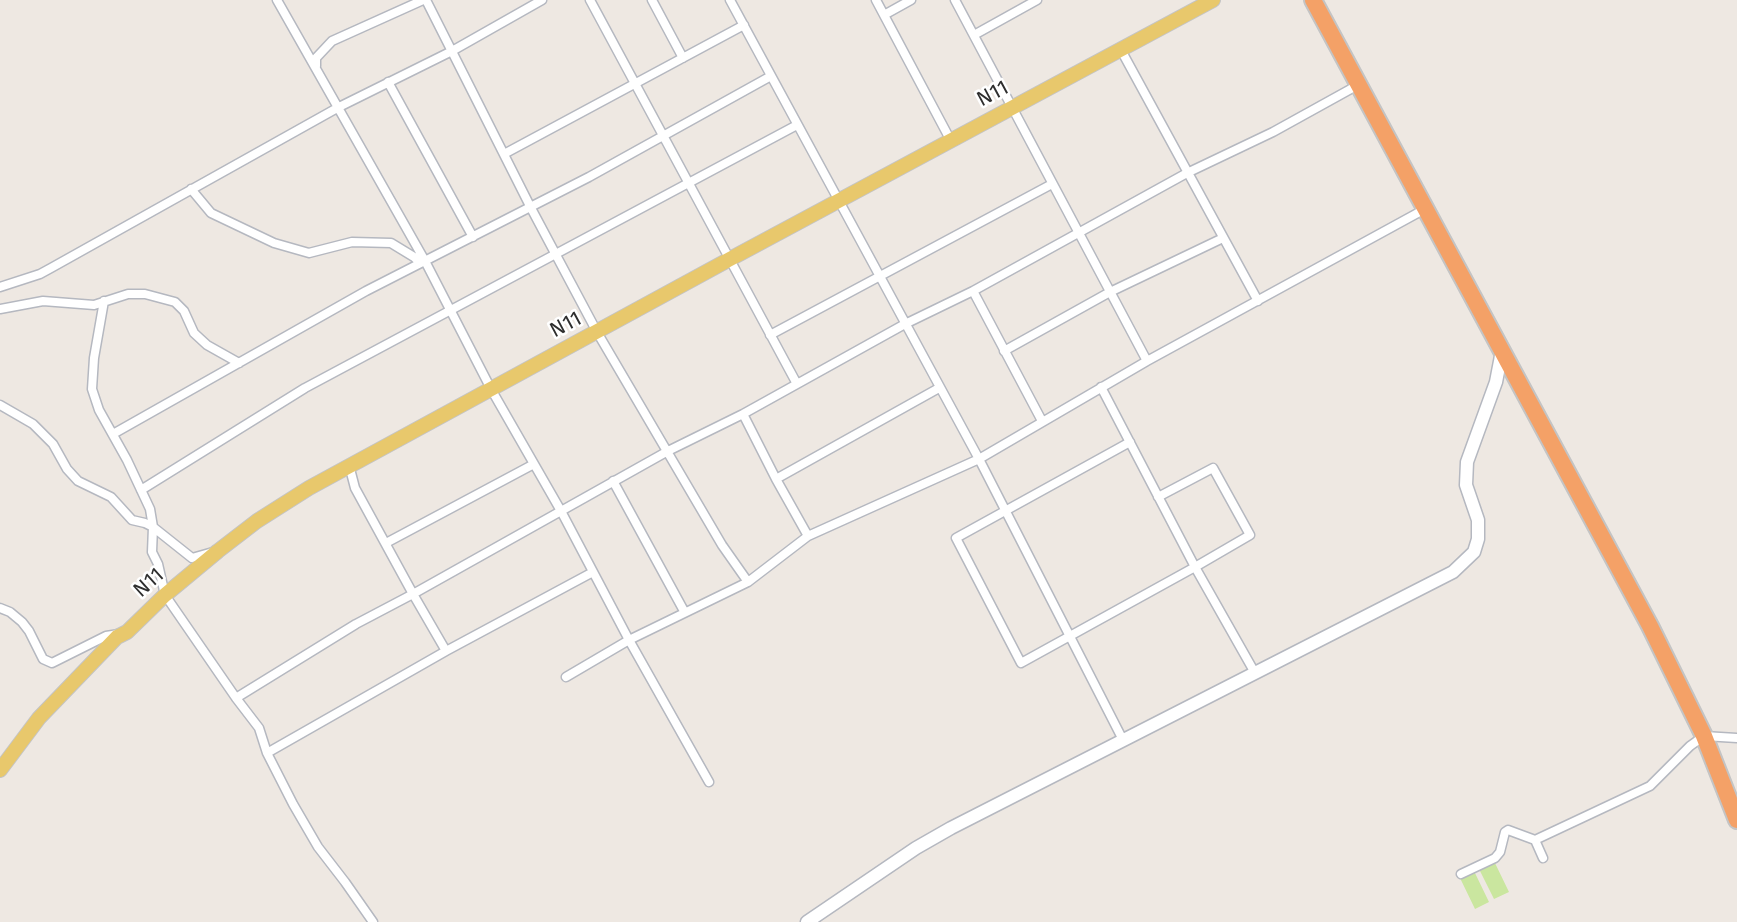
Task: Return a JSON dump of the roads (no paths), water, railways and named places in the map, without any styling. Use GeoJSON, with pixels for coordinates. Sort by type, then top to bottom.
{"type":"FeatureCollection","features":[{"type":"Feature","properties":{"kind":"highway"},"geometry":{"type":"LineString","coordinates":[[1313,0],[1655,635],[1704,736],[1737,819]]}},
{"type":"Feature","properties":{"kind":"main road","name":"N11"},"geometry":{"type":"LineString","coordinates":[[0,770],[39,718],[117,638],[127,632],[165,595],[257,521],[349,465],[1213,0]]}},
{"type":"Feature","properties":{"kind":"street"},"geometry":{"type":"LineString","coordinates":[[277,0],[296,37],[339,107],[491,389],[561,511],[629,640],[709,782]]}},
{"type":"Feature","properties":{"kind":"street"},"geometry":{"type":"LineString","coordinates":[[316,67],[316,58],[332,41],[424,0],[597,332],[722,545],[748,582]]}},
{"type":"Feature","properties":{"kind":"street"},"geometry":{"type":"LineString","coordinates":[[0,286],[40,274],[339,107],[452,51],[542,0]]}},
{"type":"Feature","properties":{"kind":"street"},"geometry":{"type":"LineString","coordinates":[[590,0],[796,384]]}},
{"type":"Feature","properties":{"kind":"street"},"geometry":{"type":"LineString","coordinates":[[652,0],[683,58]]}},
{"type":"Feature","properties":{"kind":"street"},"geometry":{"type":"LineString","coordinates":[[730,0],[979,459],[1124,740]]}},
{"type":"Feature","properties":{"kind":"street"},"geometry":{"type":"LineString","coordinates":[[876,0],[951,141]]}},
{"type":"Feature","properties":{"kind":"street"},"geometry":{"type":"LineString","coordinates":[[884,15],[911,0]]}},
{"type":"Feature","properties":{"kind":"street"},"geometry":{"type":"LineString","coordinates":[[955,0],[1147,361]]}},
{"type":"Feature","properties":{"kind":"street"},"geometry":{"type":"LineString","coordinates":[[974,35],[1037,0]]}},
{"type":"Feature","properties":{"kind":"street"},"geometry":{"type":"LineString","coordinates":[[504,154],[744,25]]}},
{"type":"Feature","properties":{"kind":"street"},"geometry":{"type":"LineString","coordinates":[[1121,50],[1258,301]]}},
{"type":"Feature","properties":{"kind":"street"},"geometry":{"type":"LineString","coordinates":[[113,434],[366,291],[531,208],[771,76]]}},
{"type":"Feature","properties":{"kind":"street"},"geometry":{"type":"LineString","coordinates":[[388,82],[473,237]]}},
{"type":"Feature","properties":{"kind":"street"},"geometry":{"type":"LineString","coordinates":[[236,698],[356,624],[668,451],[743,414],[905,324],[973,291],[1187,173],[1273,132],[1358,85]]}},
{"type":"Feature","properties":{"kind":"street"},"geometry":{"type":"LineString","coordinates":[[141,490],[304,388],[797,125]]}},
{"type":"Feature","properties":{"kind":"street"},"geometry":{"type":"LineString","coordinates":[[770,335],[1052,184]]}},
{"type":"Feature","properties":{"kind":"street"},"geometry":{"type":"LineString","coordinates":[[191,189],[211,213],[274,243],[309,253],[352,243],[391,243],[422,262]]}},
{"type":"Feature","properties":{"kind":"street"},"geometry":{"type":"LineString","coordinates":[[566,677],[684,611],[748,582],[808,537],[979,459],[1147,361],[1425,209]]}},
{"type":"Feature","properties":{"kind":"street"},"geometry":{"type":"LineString","coordinates":[[1004,351],[1110,292],[1223,238]]}},
{"type":"Feature","properties":{"kind":"street"},"geometry":{"type":"LineString","coordinates":[[973,291],[1042,421]]}},
{"type":"Feature","properties":{"kind":"street"},"geometry":{"type":"LineString","coordinates":[[0,309],[43,301],[85,305],[128,294],[145,294],[176,302],[184,311],[195,333],[207,345],[240,363]]}},
{"type":"Feature","properties":{"kind":"street"},"geometry":{"type":"LineString","coordinates":[[104,301],[94,358],[92,389],[99,410],[150,509],[153,527],[152,552],[158,564],[165,595],[259,728],[267,753],[318,847],[372,922]]}},
{"type":"Feature","properties":{"kind":"street"},"geometry":{"type":"LineString","coordinates":[[807,922],[916,848],[951,828],[1453,572],[1474,552],[1478,539],[1478,520],[1466,485],[1467,462],[1496,382],[1502,351]]}},
{"type":"Feature","properties":{"kind":"street"},"geometry":{"type":"LineString","coordinates":[[1101,387],[1195,567],[1255,673]]}},
{"type":"Feature","properties":{"kind":"street"},"geometry":{"type":"LineString","coordinates":[[776,479],[939,388]]}},
{"type":"Feature","properties":{"kind":"street"},"geometry":{"type":"LineString","coordinates":[[0,405],[33,424],[60,453],[67,469],[78,481],[111,497],[132,520],[153,527],[192,558],[218,551]]}},
{"type":"Feature","properties":{"kind":"street"},"geometry":{"type":"LineString","coordinates":[[743,414],[808,537]]}},
{"type":"Feature","properties":{"kind":"street"},"geometry":{"type":"LineString","coordinates":[[1130,442],[956,538],[1021,663],[1250,535],[1213,468],[1158,497]]}},
{"type":"Feature","properties":{"kind":"street"},"geometry":{"type":"LineString","coordinates":[[386,543],[534,464]]}},
{"type":"Feature","properties":{"kind":"street"},"geometry":{"type":"LineString","coordinates":[[349,465],[355,488],[446,651]]}},
{"type":"Feature","properties":{"kind":"street"},"geometry":{"type":"LineString","coordinates":[[613,482],[684,611]]}},
{"type":"Feature","properties":{"kind":"street"},"geometry":{"type":"LineString","coordinates":[[267,753],[446,651],[593,572]]}},
{"type":"Feature","properties":{"kind":"street"},"geometry":{"type":"LineString","coordinates":[[0,608],[10,612],[22,622],[43,659],[52,663],[106,636],[127,632]]}},
{"type":"Feature","properties":{"kind":"street"},"geometry":{"type":"LineString","coordinates":[[1461,874],[1495,858],[1500,852],[1504,832],[1508,830],[1535,840],[1650,786],[1689,746],[1704,736],[1737,738]]}},
{"type":"Feature","properties":{"kind":"street"},"geometry":{"type":"LineString","coordinates":[[1535,840],[1543,858]]}}]}
